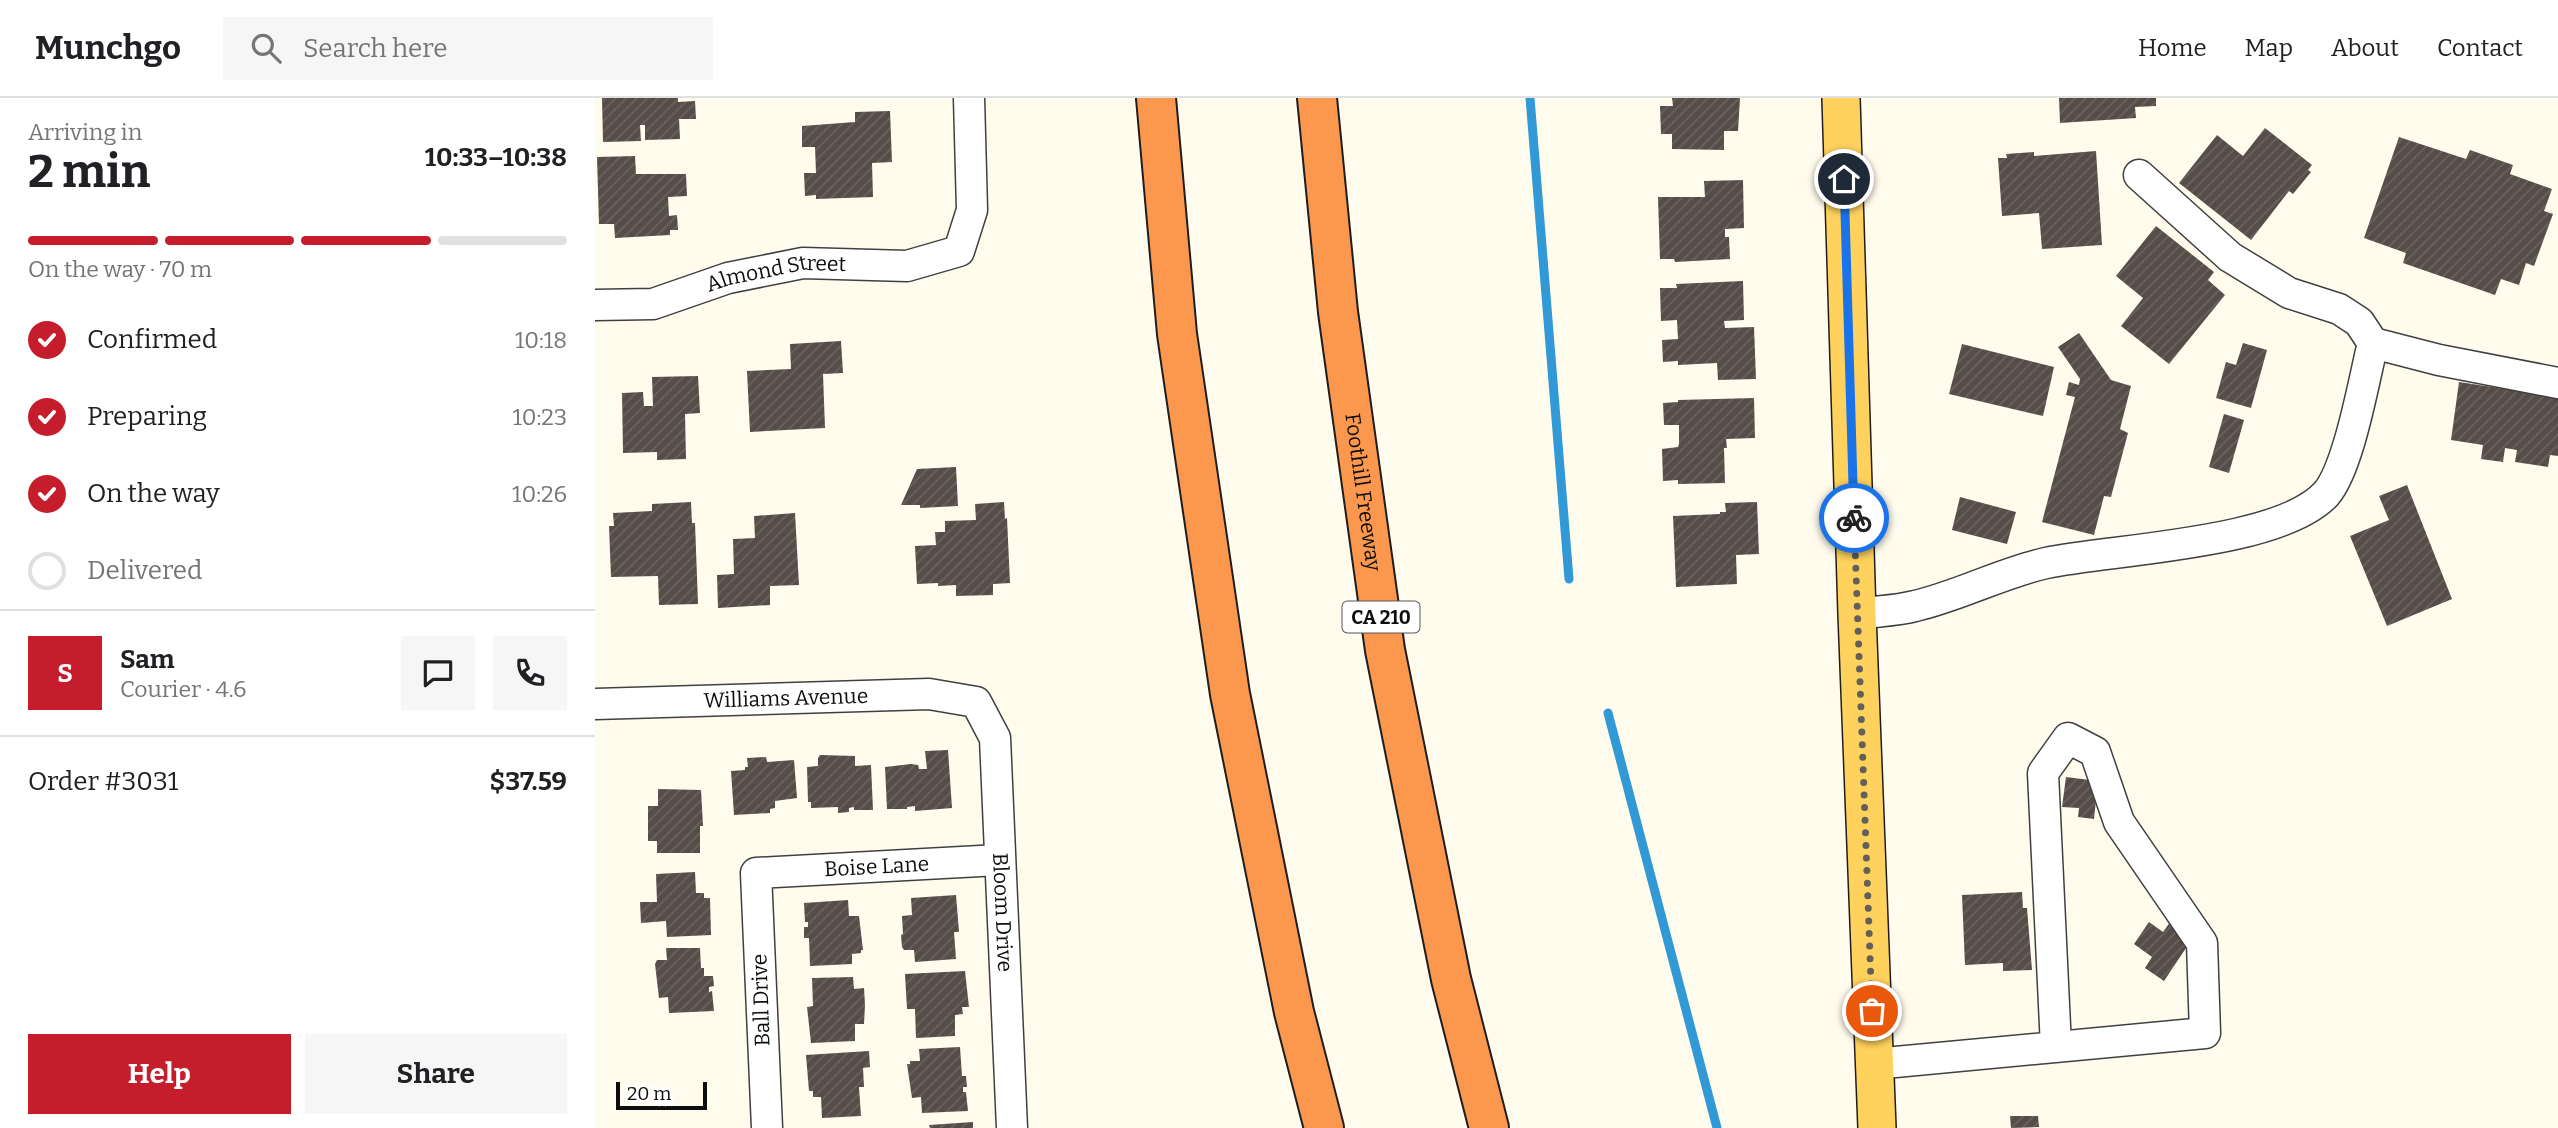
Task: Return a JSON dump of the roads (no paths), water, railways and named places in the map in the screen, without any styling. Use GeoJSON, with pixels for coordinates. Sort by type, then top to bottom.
{"type":"FeatureCollection","features":[{"type":"Feature","properties":{"kind":"highway"},"geometry":{"type":"LineString","coordinates":[[1156,98],[1177,334],[1230,694],[1294,1012],[1324,1128]]}},
{"type":"Feature","properties":{"kind":"highway","name":"Foothill Freeway"},"geometry":{"type":"LineString","coordinates":[[1317,98],[1338,312],[1385,650],[1451,979],[1489,1128]]}},
{"type":"Feature","properties":{"kind":"main road"},"geometry":{"type":"LineString","coordinates":[[1842,98],[1857,614],[1877,1128]]}},
{"type":"Feature","properties":{"kind":"street","name":"Almond Street"},"geometry":{"type":"LineString","coordinates":[[595,305],[653,304],[728,278],[803,263],[907,266],[959,251],[972,210],[969,98]]}},
{"type":"Feature","properties":{"kind":"street"},"geometry":{"type":"LineString","coordinates":[[2139,175],[2230,257],[2289,293],[2339,309],[2359,322],[2373,342],[2439,360],[2558,383]]}},
{"type":"Feature","properties":{"kind":"street"},"geometry":{"type":"LineString","coordinates":[[1857,614],[1915,606],[2045,564],[2228,536],[2279,522],[2310,508],[2327,492],[2343,463],[2373,342]]}},
{"type":"Feature","properties":{"kind":"street","name":"Williams Avenue"},"geometry":{"type":"LineString","coordinates":[[595,704],[929,694],[976,702]]}},
{"type":"Feature","properties":{"kind":"street","name":"Bloom Drive"},"geometry":{"type":"LineString","coordinates":[[976,702],[995,738],[1012,1128]]}},
{"type":"Feature","properties":{"kind":"street"},"geometry":{"type":"LineString","coordinates":[[1874,1064],[2056,1047],[2205,1033],[2202,943],[2119,822],[2095,752],[2068,738],[2043,772],[2056,1047]]}},
{"type":"Feature","properties":{"kind":"street","name":"Boise Lane"},"geometry":{"type":"LineString","coordinates":[[756,873],[999,860]]}},
{"type":"Feature","properties":{"kind":"street","name":"Ball Drive"},"geometry":{"type":"LineString","coordinates":[[756,873],[767,1128]]}},
{"type":"Feature","properties":{"kind":"waterway"},"geometry":{"type":"LineString","coordinates":[[1530,98],[1569,579]]}},
{"type":"Feature","properties":{"kind":"waterway"},"geometry":{"type":"LineString","coordinates":[[1608,713],[1717,1128]]}}]}
